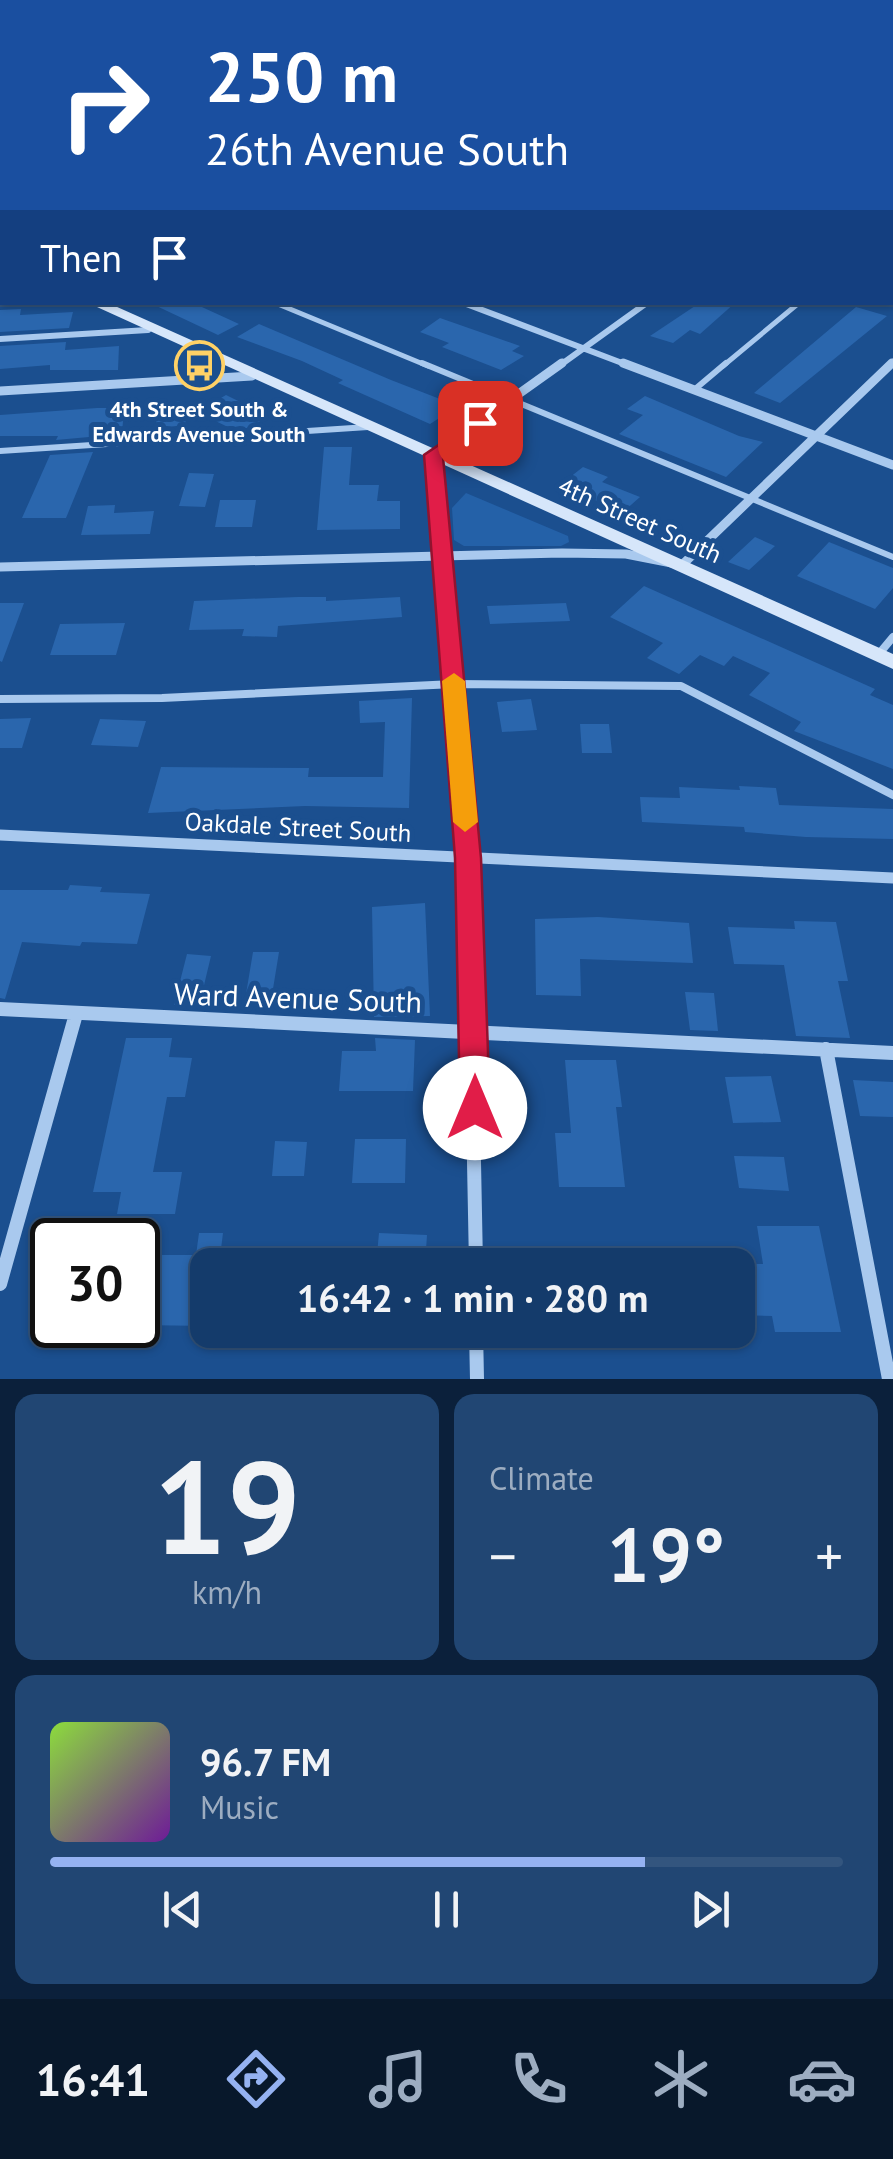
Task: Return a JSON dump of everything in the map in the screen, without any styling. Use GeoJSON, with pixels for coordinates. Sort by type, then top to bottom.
{"type":"FeatureCollection","features":[{"type":"Feature","properties":{"kind":"street","name":"4th Street South"},"geometry":{"type":"LineString","coordinates":[[98,305],[886,658]]}},
{"type":"Feature","properties":{"kind":"street"},"geometry":{"type":"LineString","coordinates":[[468,305],[893,465]]}},
{"type":"Feature","properties":{"kind":"street"},"geometry":{"type":"LineString","coordinates":[[476,1248],[468,858],[433,455],[644,305]]}},
{"type":"Feature","properties":{"kind":"street"},"geometry":{"type":"LineString","coordinates":[[0,339],[148,330]]}},
{"type":"Feature","properties":{"kind":"street"},"geometry":{"type":"LineString","coordinates":[[0,567],[594,554],[682,565],[893,362]]}},
{"type":"Feature","properties":{"kind":"street"},"geometry":{"type":"LineString","coordinates":[[0,391],[252,376]]}},
{"type":"Feature","properties":{"kind":"street","name":"Oakdale Street South"},"geometry":{"type":"LineString","coordinates":[[0,835],[893,878]]}},
{"type":"Feature","properties":{"kind":"street","name":"Ward Avenue South"},"geometry":{"type":"LineString","coordinates":[[0,1008],[893,1053]]}},
{"type":"Feature","properties":{"kind":"street"},"geometry":{"type":"LineString","coordinates":[[0,1284],[76,1014]]}},
{"type":"Feature","properties":{"kind":"street"},"geometry":{"type":"LineString","coordinates":[[826,1049],[889,1379]]}},
{"type":"Feature","properties":{"kind":"street"},"geometry":{"type":"LineString","coordinates":[[476,1348],[477,1379]]}},
{"type":"Feature","properties":{"kind":"lane"},"geometry":{"type":"LineString","coordinates":[[280,305],[893,557]]}},
{"type":"Feature","properties":{"kind":"lane"},"geometry":{"type":"LineString","coordinates":[[480,310],[487,305]]}},
{"type":"Feature","properties":{"kind":"lane"},"geometry":{"type":"LineString","coordinates":[[694,390],[796,305]]}},
{"type":"Feature","properties":{"kind":"lane"},"geometry":{"type":"LineString","coordinates":[[0,451],[368,427]]}},
{"type":"Feature","properties":{"kind":"lane"},"geometry":{"type":"LineString","coordinates":[[886,658],[893,637]]}},
{"type":"Feature","properties":{"kind":"lane"},"geometry":{"type":"LineString","coordinates":[[0,699],[162,698],[454,684],[681,686],[893,795]]}},
{"type":"Feature","properties":{"kind":"shaded area"},"geometry":{"type":"Polygon","coordinates":[[[466,493],[568,536],[569,542],[561,546],[464,546],[454,540],[452,508],[466,493]]]}},
{"type":"Feature","properties":{"kind":"building"},"geometry":{"type":"Polygon","coordinates":[[[154,305],[198,305],[239,324],[218,335],[154,305]]]}},
{"type":"Feature","properties":{"kind":"building"},"geometry":{"type":"Polygon","coordinates":[[[696,305],[733,305],[700,334],[690,330],[673,343],[650,336],[696,305]]]}},
{"type":"Feature","properties":{"kind":"building"},"geometry":{"type":"Polygon","coordinates":[[[856,307],[887,316],[780,403],[754,393],[856,307]]]}},
{"type":"Feature","properties":{"kind":"building"},"geometry":{"type":"Polygon","coordinates":[[[21,309],[20,315],[73,312],[69,328],[0,332],[0,310],[21,309]]]}},
{"type":"Feature","properties":{"kind":"building"},"geometry":{"type":"Polygon","coordinates":[[[440,318],[520,346],[512,351],[524,356],[501,370],[442,347],[449,343],[420,332],[440,318]]]}},
{"type":"Feature","properties":{"kind":"building"},"geometry":{"type":"Polygon","coordinates":[[[259,324],[458,406],[430,424],[338,383],[343,380],[302,361],[237,337],[259,324]]]}},
{"type":"Feature","properties":{"kind":"building"},"geometry":{"type":"Polygon","coordinates":[[[66,342],[65,350],[119,346],[118,370],[50,370],[50,365],[0,369],[0,346],[66,342]]]}},
{"type":"Feature","properties":{"kind":"building"},"geometry":{"type":"Polygon","coordinates":[[[226,395],[269,416],[249,428],[232,429],[197,412],[226,395]]]}},
{"type":"Feature","properties":{"kind":"building"},"geometry":{"type":"Polygon","coordinates":[[[645,396],[739,436],[763,442],[726,477],[619,434],[643,415],[627,409],[645,396]]]}},
{"type":"Feature","properties":{"kind":"building"},"geometry":{"type":"Polygon","coordinates":[[[182,401],[186,425],[157,428],[154,404],[182,401]]]}},
{"type":"Feature","properties":{"kind":"building"},"geometry":{"type":"Polygon","coordinates":[[[124,408],[122,434],[56,440],[58,436],[0,436],[0,415],[124,408]]]}},
{"type":"Feature","properties":{"kind":"building"},"geometry":{"type":"Polygon","coordinates":[[[324,447],[352,447],[349,485],[379,485],[377,501],[400,501],[400,529],[317,530],[324,447]]]}},
{"type":"Feature","properties":{"kind":"building"},"geometry":{"type":"Polygon","coordinates":[[[93,452],[66,518],[22,518],[50,455],[93,452]]]}},
{"type":"Feature","properties":{"kind":"building"},"geometry":{"type":"Polygon","coordinates":[[[583,467],[608,477],[602,482],[640,497],[623,512],[560,485],[583,467]]]}},
{"type":"Feature","properties":{"kind":"building"},"geometry":{"type":"Polygon","coordinates":[[[189,473],[214,474],[205,507],[179,506],[189,473]]]}},
{"type":"Feature","properties":{"kind":"building"},"geometry":{"type":"Polygon","coordinates":[[[220,500],[256,500],[252,527],[215,527],[220,500]]]}},
{"type":"Feature","properties":{"kind":"building"},"geometry":{"type":"Polygon","coordinates":[[[115,505],[114,513],[154,511],[150,534],[81,535],[88,506],[115,505]]]}},
{"type":"Feature","properties":{"kind":"building"},"geometry":{"type":"Polygon","coordinates":[[[755,537],[775,546],[749,570],[728,562],[755,537]]]}},
{"type":"Feature","properties":{"kind":"building"},"geometry":{"type":"Polygon","coordinates":[[[829,542],[893,568],[893,588],[875,609],[797,576],[829,542]]]}},
{"type":"Feature","properties":{"kind":"building"},"geometry":{"type":"Polygon","coordinates":[[[644,586],[875,689],[870,695],[893,705],[893,769],[794,731],[801,722],[749,695],[770,673],[733,656],[724,666],[700,655],[679,674],[647,658],[663,643],[610,617],[644,586]]]}},
{"type":"Feature","properties":{"kind":"building"},"geometry":{"type":"Polygon","coordinates":[[[326,597],[326,601],[400,597],[402,617],[278,626],[277,637],[242,636],[244,629],[189,630],[194,601],[326,597]]]}},
{"type":"Feature","properties":{"kind":"building"},"geometry":{"type":"Polygon","coordinates":[[[0,603],[24,603],[2,662],[0,661],[0,603]]]}},
{"type":"Feature","properties":{"kind":"building"},"geometry":{"type":"Polygon","coordinates":[[[566,603],[570,621],[490,624],[487,606],[566,603]]]}},
{"type":"Feature","properties":{"kind":"building"},"geometry":{"type":"Polygon","coordinates":[[[125,623],[116,655],[50,655],[60,624],[125,623]]]}},
{"type":"Feature","properties":{"kind":"building"},"geometry":{"type":"Polygon","coordinates":[[[412,698],[409,808],[305,806],[148,813],[161,767],[309,768],[308,777],[383,777],[385,722],[360,723],[359,701],[412,698]]]}},
{"type":"Feature","properties":{"kind":"building"},"geometry":{"type":"Polygon","coordinates":[[[531,699],[537,730],[502,732],[497,702],[531,699]]]}},
{"type":"Feature","properties":{"kind":"building"},"geometry":{"type":"Polygon","coordinates":[[[31,718],[22,748],[0,748],[0,719],[31,718]]]}},
{"type":"Feature","properties":{"kind":"building"},"geometry":{"type":"Polygon","coordinates":[[[100,719],[146,721],[138,747],[91,745],[100,719]]]}},
{"type":"Feature","properties":{"kind":"building"},"geometry":{"type":"Polygon","coordinates":[[[580,724],[609,724],[612,753],[582,753],[580,724]]]}},
{"type":"Feature","properties":{"kind":"building"},"geometry":{"type":"Polygon","coordinates":[[[739,786],[776,788],[779,805],[893,809],[893,839],[806,837],[745,832],[744,827],[642,822],[640,797],[680,798],[679,787],[740,790],[739,786]]]}},
{"type":"Feature","properties":{"kind":"building"},"geometry":{"type":"Polygon","coordinates":[[[70,885],[102,887],[100,892],[150,894],[137,944],[22,942],[5,999],[0,998],[0,890],[68,890],[70,885]]]}},
{"type":"Feature","properties":{"kind":"building"},"geometry":{"type":"Polygon","coordinates":[[[425,903],[430,1016],[374,1017],[372,907],[425,903]]]}},
{"type":"Feature","properties":{"kind":"building"},"geometry":{"type":"Polygon","coordinates":[[[598,917],[689,923],[693,963],[580,959],[581,996],[536,995],[535,919],[598,917]]]}},
{"type":"Feature","properties":{"kind":"building"},"geometry":{"type":"Polygon","coordinates":[[[794,921],[836,922],[848,981],[838,981],[850,1038],[796,1036],[784,965],[734,964],[728,927],[795,929],[794,921]]]}},
{"type":"Feature","properties":{"kind":"building"},"geometry":{"type":"Polygon","coordinates":[[[253,952],[279,952],[272,995],[246,994],[253,952]]]}},
{"type":"Feature","properties":{"kind":"building"},"geometry":{"type":"Polygon","coordinates":[[[187,954],[211,956],[199,1006],[174,1005],[187,954]]]}},
{"type":"Feature","properties":{"kind":"building"},"geometry":{"type":"Polygon","coordinates":[[[685,992],[714,993],[718,1031],[690,1030],[685,992]]]}},
{"type":"Feature","properties":{"kind":"building"},"geometry":{"type":"Polygon","coordinates":[[[126,1038],[172,1038],[169,1057],[192,1058],[185,1097],[167,1097],[153,1172],[182,1172],[175,1214],[117,1214],[121,1192],[93,1192],[126,1038]]]}},
{"type":"Feature","properties":{"kind":"building"},"geometry":{"type":"Polygon","coordinates":[[[375,1038],[415,1040],[413,1091],[339,1091],[342,1051],[376,1051],[375,1038]]]}},
{"type":"Feature","properties":{"kind":"building"},"geometry":{"type":"Polygon","coordinates":[[[565,1060],[616,1060],[622,1107],[616,1107],[625,1187],[559,1187],[555,1133],[571,1133],[565,1060]]]}},
{"type":"Feature","properties":{"kind":"building"},"geometry":{"type":"Polygon","coordinates":[[[771,1076],[781,1122],[733,1123],[725,1077],[771,1076]]]}},
{"type":"Feature","properties":{"kind":"building"},"geometry":{"type":"Polygon","coordinates":[[[853,1080],[893,1082],[893,1117],[860,1116],[853,1080]]]}},
{"type":"Feature","properties":{"kind":"building"},"geometry":{"type":"Polygon","coordinates":[[[355,1139],[406,1139],[405,1183],[352,1183],[355,1139]]]}},
{"type":"Feature","properties":{"kind":"building"},"geometry":{"type":"Polygon","coordinates":[[[275,1141],[307,1142],[304,1176],[272,1176],[275,1141]]]}},
{"type":"Feature","properties":{"kind":"building"},"geometry":{"type":"Polygon","coordinates":[[[734,1156],[784,1157],[789,1191],[739,1188],[734,1156]]]}},
{"type":"Feature","properties":{"kind":"building"},"geometry":{"type":"Polygon","coordinates":[[[757,1226],[819,1226],[841,1332],[775,1332],[772,1316],[755,1316],[755,1264],[763,1264],[757,1226]]]}},
{"type":"Feature","properties":{"kind":"building"},"geometry":{"type":"Polygon","coordinates":[[[199,1233],[223,1233],[221,1248],[197,1248],[199,1233]]]}},
{"type":"Feature","properties":{"kind":"building"},"geometry":{"type":"Polygon","coordinates":[[[379,1233],[427,1235],[426,1248],[378,1248],[379,1233]]]}},
{"type":"Feature","properties":{"kind":"building"},"geometry":{"type":"Polygon","coordinates":[[[160,1255],[190,1255],[190,1326],[160,1325],[160,1255]]]}},
{"type":"Feature","properties":{"kind":"slow traffic"},"geometry":{"type":"LineString","coordinates":[[454,681],[465,822]]}},
{"type":"Feature","properties":{"kind":"place","name":"4th Street South & Edwards Avenue South"},"geometry":{"type":"Point","coordinates":[199,365]}},
{"type":"Feature","properties":{"kind":"route"},"geometry":{"type":"LineString","coordinates":[[475,1108],[468,858],[433,455],[480,423]]}}]}
